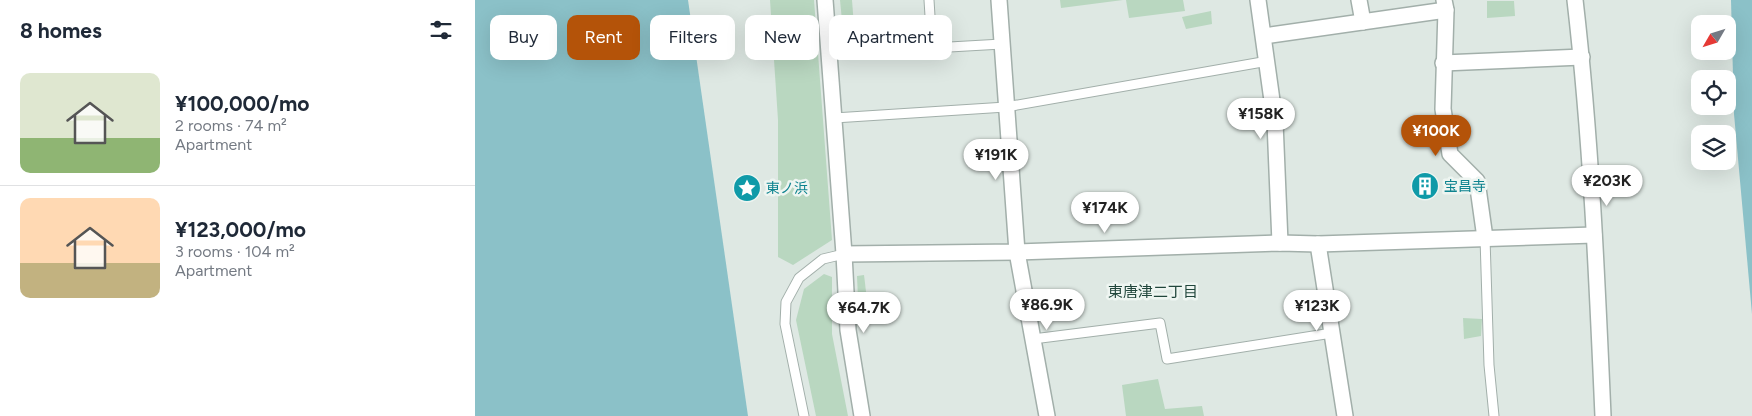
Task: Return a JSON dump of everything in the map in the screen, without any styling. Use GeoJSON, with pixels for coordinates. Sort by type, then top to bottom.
{"type":"FeatureCollection","features":[{"type":"Feature","properties":{"kind":"street"},"geometry":{"type":"LineString","coordinates":[[825,0],[848,330],[862,416]]}},
{"type":"Feature","properties":{"kind":"street"},"geometry":{"type":"LineString","coordinates":[[999,0],[1017,252],[1047,416]]}},
{"type":"Feature","properties":{"kind":"street"},"geometry":{"type":"LineString","coordinates":[[1259,0],[1275,122],[1280,243]]}},
{"type":"Feature","properties":{"kind":"street"},"geometry":{"type":"LineString","coordinates":[[1359,0],[1363,22]]}},
{"type":"Feature","properties":{"kind":"street"},"geometry":{"type":"LineString","coordinates":[[1575,0],[1582,57],[1594,235],[1603,416]]}},
{"type":"Feature","properties":{"kind":"street"},"geometry":{"type":"LineString","coordinates":[[1264,36],[1363,22],[1445,5],[1443,109],[1450,154],[1477,181],[1485,238]]}},
{"type":"Feature","properties":{"kind":"street"},"geometry":{"type":"LineString","coordinates":[[1443,63],[1582,57]]}},
{"type":"Feature","properties":{"kind":"street"},"geometry":{"type":"LineString","coordinates":[[844,254],[1017,252],[1594,235]]}},
{"type":"Feature","properties":{"kind":"street"},"geometry":{"type":"LineString","coordinates":[[1318,244],[1345,416]]}},
{"type":"Feature","properties":{"kind":"lane"},"geometry":{"type":"LineString","coordinates":[[929,0],[933,48],[1001,44]]}},
{"type":"Feature","properties":{"kind":"lane"},"geometry":{"type":"LineString","coordinates":[[834,118],[1006,107],[1268,61]]}},
{"type":"Feature","properties":{"kind":"lane"},"geometry":{"type":"LineString","coordinates":[[1485,238],[1489,366],[1494,416]]}},
{"type":"Feature","properties":{"kind":"lane"},"geometry":{"type":"LineString","coordinates":[[804,416],[785,324],[786,302],[799,278],[823,259],[844,254]]}},
{"type":"Feature","properties":{"kind":"lane"},"geometry":{"type":"LineString","coordinates":[[1033,339],[1160,323],[1167,359],[1332,333]]}},
{"type":"Feature","properties":{"kind":"green space"},"geometry":{"type":"Polygon","coordinates":[[[770,0],[814,0],[815,15],[771,15],[770,0]]]}},
{"type":"Feature","properties":{"kind":"green space"},"geometry":{"type":"Polygon","coordinates":[[[840,0],[852,0],[853,15],[841,15],[840,0]]]}},
{"type":"Feature","properties":{"kind":"green space"},"geometry":{"type":"Polygon","coordinates":[[[1060,0],[1123,0],[1061,8],[1060,0]]]}},
{"type":"Feature","properties":{"kind":"green space"},"geometry":{"type":"Polygon","coordinates":[[[1126,0],[1183,0],[1185,11],[1129,18],[1126,0]]]}},
{"type":"Feature","properties":{"kind":"green space"},"geometry":{"type":"Polygon","coordinates":[[[1487,1],[1514,1],[1515,16],[1487,18],[1487,1]]]}},
{"type":"Feature","properties":{"kind":"green space"},"geometry":{"type":"Polygon","coordinates":[[[1211,11],[1212,24],[1186,29],[1182,17],[1211,11]]]}},
{"type":"Feature","properties":{"kind":"green space"},"geometry":{"type":"Polygon","coordinates":[[[774,60],[818,60],[832,240],[793,265],[778,257],[778,120],[774,60]]]}},
{"type":"Feature","properties":{"kind":"green space"},"geometry":{"type":"Polygon","coordinates":[[[824,274],[832,277],[832,334],[848,416],[816,416],[796,320],[804,289],[824,274]]]}},
{"type":"Feature","properties":{"kind":"green space"},"geometry":{"type":"Polygon","coordinates":[[[864,275],[869,316],[859,322],[857,276],[864,275]]]}},
{"type":"Feature","properties":{"kind":"green space"},"geometry":{"type":"Polygon","coordinates":[[[1463,318],[1482,319],[1481,336],[1464,339],[1463,318]]]}},
{"type":"Feature","properties":{"kind":"green space"},"geometry":{"type":"Polygon","coordinates":[[[1158,379],[1165,409],[1202,406],[1204,416],[1126,416],[1122,385],[1158,379]]]}},
{"type":"Feature","properties":{"kind":"water"},"geometry":{"type":"Polygon","coordinates":[[[475,0],[688,0],[690,15],[650,15],[650,60],[697,60],[748,416],[475,416],[475,0]]]}},
{"type":"Feature","properties":{"kind":"water"},"geometry":{"type":"Polygon","coordinates":[[[1731,0],[1752,0],[1752,314],[1734,115],[1736,115],[1736,70],[1733,70],[1733,60],[1736,60],[1736,15],[1731,15],[1731,0]]]}},
{"type":"Feature","properties":{"kind":"place","name":"宝昌寺"},"geometry":{"type":"Point","coordinates":[1425,186]}},
{"type":"Feature","properties":{"kind":"place","name":"東ノ浜"},"geometry":{"type":"Point","coordinates":[747,188]}},
{"type":"Feature","properties":{"kind":"district","name":"東唐津二丁目"},"geometry":{"type":"Point","coordinates":[1153,292]}}]}
